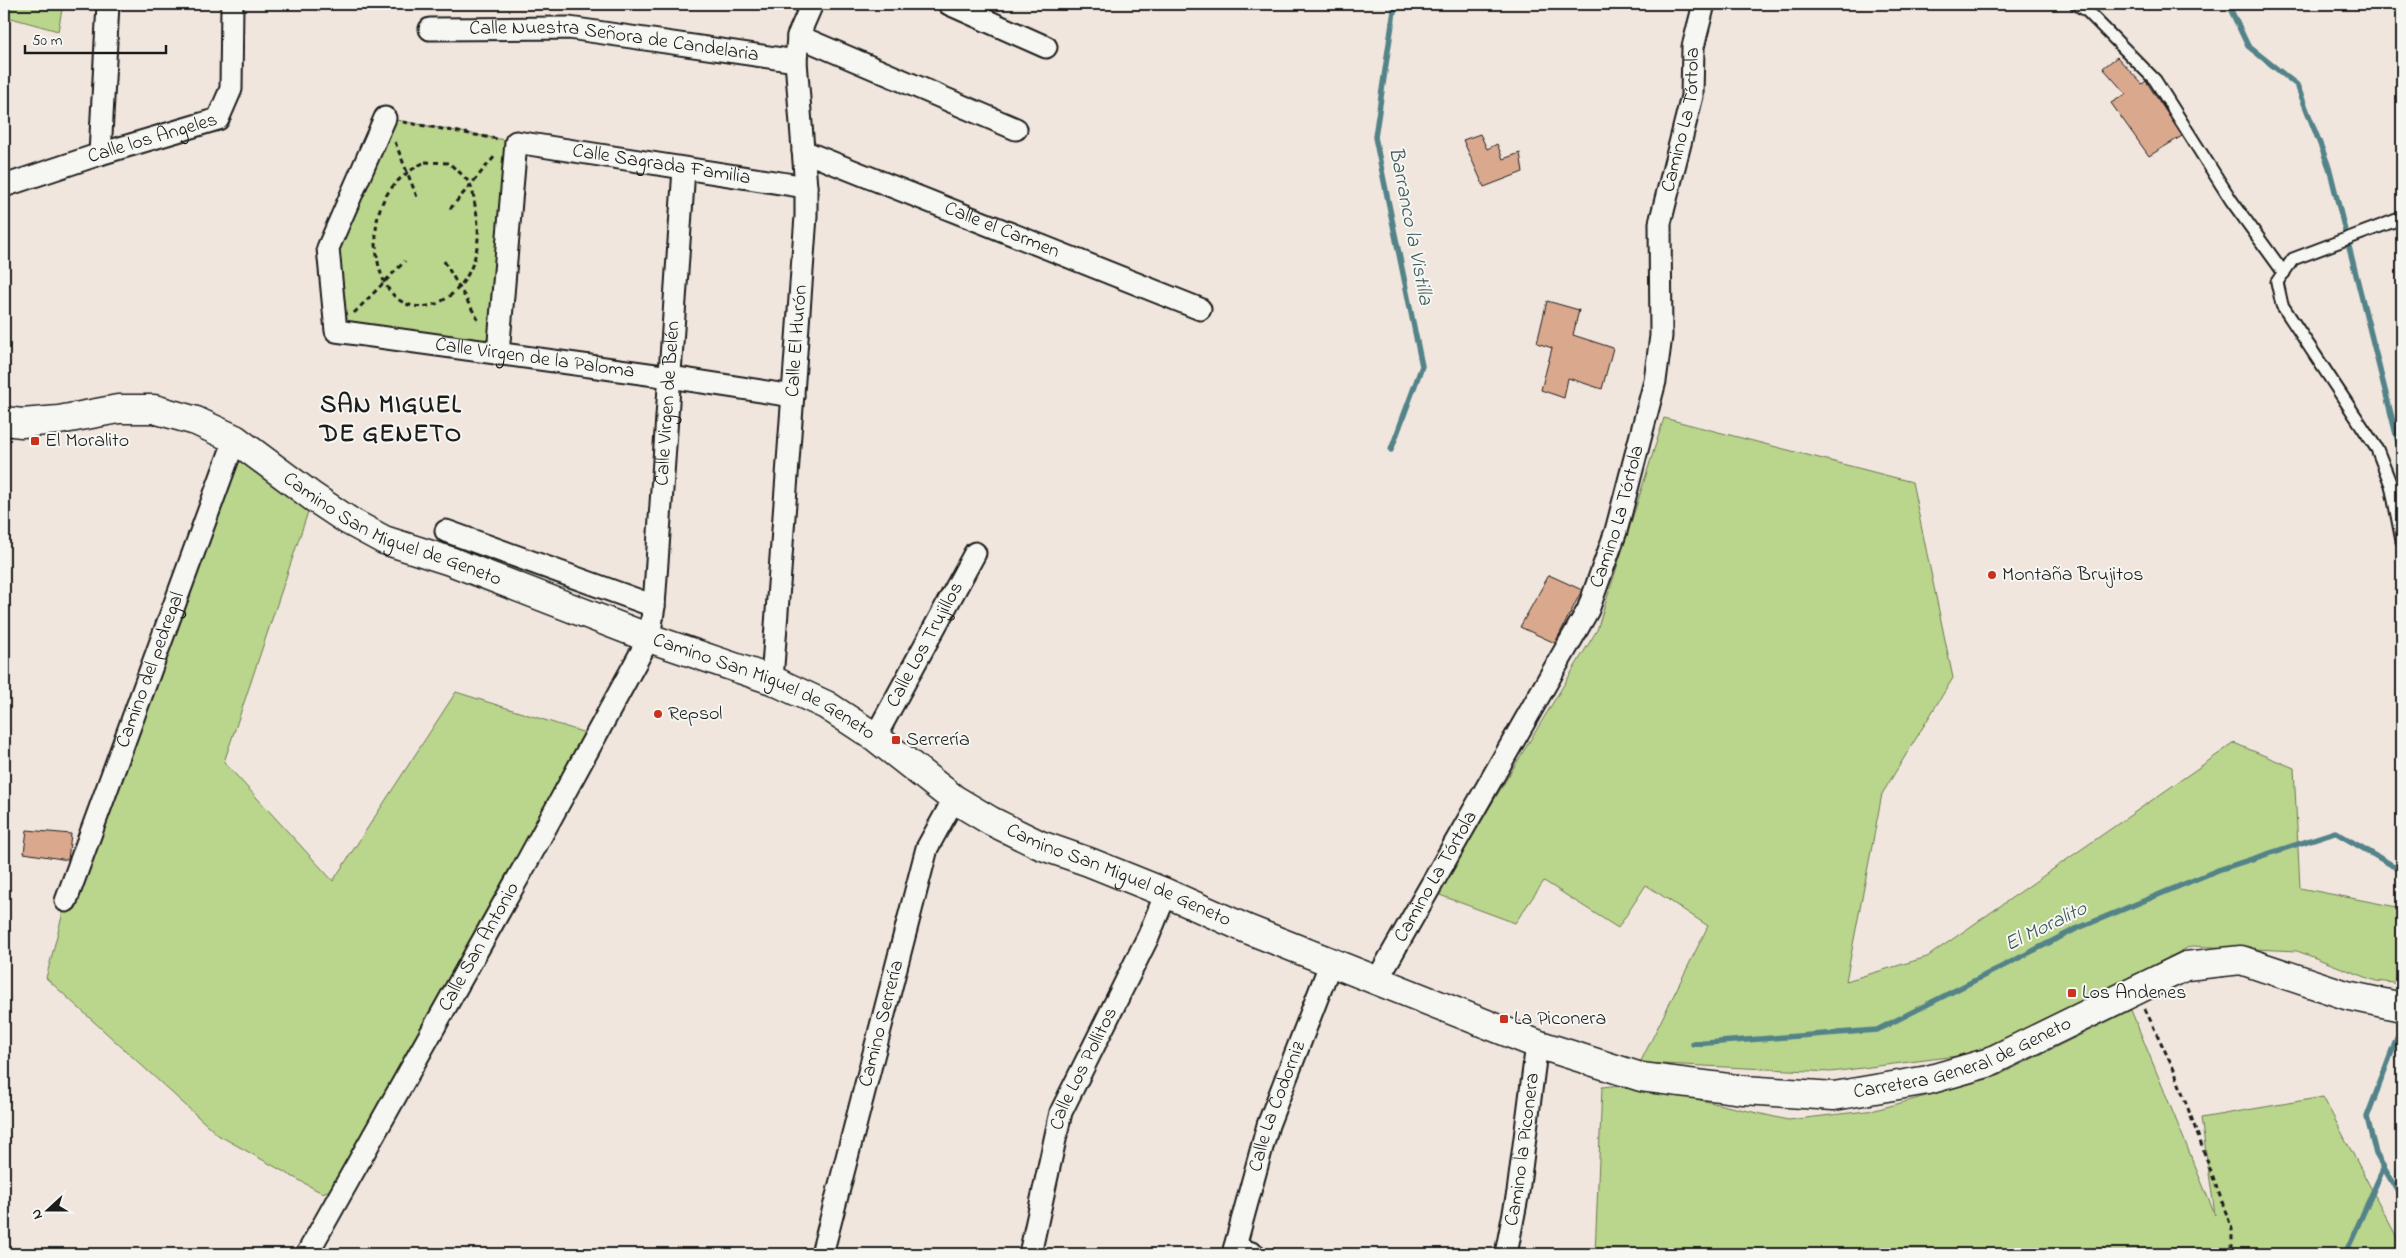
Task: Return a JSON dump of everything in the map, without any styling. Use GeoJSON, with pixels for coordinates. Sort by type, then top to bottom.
{"type":"FeatureCollection","features":[{"type":"Feature","properties":{"kind":"main road","name":"Camino San Miguel de Geneto"},"geometry":{"type":"LineString","coordinates":[[4,421],[22,423],[59,420],[118,410],[154,409],[196,421],[235,439],[334,512],[384,540],[450,561],[649,638],[772,680],[826,705],[875,737],[954,799],[991,821],[1040,845],[1089,862],[1166,893],[1247,929],[1537,1044]]}},
{"type":"Feature","properties":{"kind":"main road","name":"Carretera General de Geneto"},"geometry":{"type":"LineString","coordinates":[[1537,1044],[1641,1077],[1744,1090],[1834,1096],[1928,1080],[1987,1064],[2186,966],[2241,960],[2346,995],[2402,1007]]}},
{"type":"Feature","properties":{"kind":"street"},"geometry":{"type":"LineString","coordinates":[[100,154],[108,4]]}},
{"type":"Feature","properties":{"kind":"street","name":"Calle los Ángeles"},"geometry":{"type":"LineString","coordinates":[[4,186],[100,154],[218,119],[231,89],[232,4]]}},
{"type":"Feature","properties":{"kind":"street","name":"Calle El Hurón"},"geometry":{"type":"LineString","coordinates":[[772,680],[806,216],[806,187],[796,61],[798,36],[812,4]]}},
{"type":"Feature","properties":{"kind":"street"},"geometry":{"type":"LineString","coordinates":[[949,4],[1046,47]]}},
{"type":"Feature","properties":{"kind":"street","name":"Camino La Tórtola"},"geometry":{"type":"LineString","coordinates":[[1377,980],[1588,610],[1616,531],[1655,381],[1661,336],[1660,223],[1692,96],[1693,47],[1704,4]]}},
{"type":"Feature","properties":{"kind":"street","name":"Calle Nuestra Señora de Candelaria"},"geometry":{"type":"LineString","coordinates":[[430,29],[569,28],[796,61]]}},
{"type":"Feature","properties":{"kind":"street"},"geometry":{"type":"LineString","coordinates":[[798,36],[1016,128]]}},
{"type":"Feature","properties":{"kind":"street"},"geometry":{"type":"LineString","coordinates":[[336,331],[328,248],[385,118]]}},
{"type":"Feature","properties":{"kind":"street"},"geometry":{"type":"LineString","coordinates":[[498,354],[512,142]]}},
{"type":"Feature","properties":{"kind":"street","name":"Calle Sagrada Familia"},"geometry":{"type":"LineString","coordinates":[[512,142],[684,170],[806,187]]}},
{"type":"Feature","properties":{"kind":"street","name":"Calle el Carmen"},"geometry":{"type":"LineString","coordinates":[[803,151],[1200,309]]}},
{"type":"Feature","properties":{"kind":"street","name":"Calle Virgen de Belén"},"geometry":{"type":"LineString","coordinates":[[649,638],[654,606],[684,170]]}},
{"type":"Feature","properties":{"kind":"street","name":"Calle Virgen de la Paloma"},"geometry":{"type":"LineString","coordinates":[[336,331],[793,396]]}},
{"type":"Feature","properties":{"kind":"street","name":"Camino del pedregal"},"geometry":{"type":"LineString","coordinates":[[66,901],[235,439]]}},
{"type":"Feature","properties":{"kind":"street"},"geometry":{"type":"LineString","coordinates":[[446,531],[654,606]]}},
{"type":"Feature","properties":{"kind":"street","name":"Calle Los Trujillos"},"geometry":{"type":"LineString","coordinates":[[875,737],[975,554]]}},
{"type":"Feature","properties":{"kind":"street","name":"Calle San Antonio"},"geometry":{"type":"LineString","coordinates":[[307,1254],[528,860],[649,638]]}},
{"type":"Feature","properties":{"kind":"street","name":"Camino Serrería"},"geometry":{"type":"LineString","coordinates":[[822,1254],[927,848],[954,799]]}},
{"type":"Feature","properties":{"kind":"street","name":"Calle Los Pollitos"},"geometry":{"type":"LineString","coordinates":[[1030,1254],[1061,1112],[1149,934],[1166,893]]}},
{"type":"Feature","properties":{"kind":"street","name":"Calle La Codorniz"},"geometry":{"type":"LineString","coordinates":[[1241,1252],[1268,1125],[1331,962]]}},
{"type":"Feature","properties":{"kind":"street","name":"Camino la Piconera"},"geometry":{"type":"LineString","coordinates":[[1506,1254],[1518,1192],[1537,1044]]}},
{"type":"Feature","properties":{"kind":"lane"},"geometry":{"type":"LineString","coordinates":[[2076,4],[2086,10],[2155,80],[2230,200],[2284,273]]}},
{"type":"Feature","properties":{"kind":"lane"},"geometry":{"type":"LineString","coordinates":[[2402,218],[2294,259],[2277,282],[2282,305],[2376,449],[2391,485],[2402,541]]}},
{"type":"Feature","properties":{"kind":"path"},"geometry":{"type":"LineString","coordinates":[[385,118],[512,142]]}},
{"type":"Feature","properties":{"kind":"path"},"geometry":{"type":"LineString","coordinates":[[385,118],[417,197]]}},
{"type":"Feature","properties":{"kind":"path"},"geometry":{"type":"LineString","coordinates":[[450,208],[512,142]]}},
{"type":"Feature","properties":{"kind":"path"},"geometry":{"type":"LineString","coordinates":[[425,162],[449,163],[471,184],[478,224],[476,257],[460,288],[442,301],[420,308],[398,301],[384,282],[377,260],[376,230],[385,194],[408,171],[425,162]]}},
{"type":"Feature","properties":{"kind":"path"},"geometry":{"type":"LineString","coordinates":[[336,331],[405,261]]}},
{"type":"Feature","properties":{"kind":"path"},"geometry":{"type":"LineString","coordinates":[[444,261],[498,354]]}},
{"type":"Feature","properties":{"kind":"path"},"geometry":{"type":"LineString","coordinates":[[2136,991],[2174,1070],[2232,1229],[2232,1254]]}},
{"type":"Feature","properties":{"kind":"green space"},"geometry":{"type":"Polygon","coordinates":[[[4,4],[63,4],[58,31],[4,16],[4,4]]]}},
{"type":"Feature","properties":{"kind":"green space"},"geometry":{"type":"Polygon","coordinates":[[[385,118],[516,142],[498,354],[336,331],[328,248],[385,118]]]}},
{"type":"Feature","properties":{"kind":"green space"},"geometry":{"type":"Polygon","coordinates":[[[1664,418],[1912,482],[1953,678],[1882,794],[1846,981],[1927,957],[2234,743],[2294,768],[2300,888],[2402,908],[2402,984],[2376,981],[2297,951],[2191,946],[1988,1052],[1831,1072],[1640,1063],[1708,926],[1646,885],[1618,928],[1544,881],[1515,923],[1437,894],[1597,630],[1664,418]]]}},
{"type":"Feature","properties":{"kind":"green space"},"geometry":{"type":"Polygon","coordinates":[[[228,436],[313,497],[224,762],[333,881],[456,692],[595,736],[345,1185],[322,1193],[218,1135],[46,978],[66,901],[228,436]]]}},
{"type":"Feature","properties":{"kind":"green space"},"geometry":{"type":"Polygon","coordinates":[[[2131,1010],[2215,1215],[2201,1118],[2323,1097],[2402,1247],[2402,1254],[1595,1254],[1602,1087],[1630,1084],[1788,1120],[1875,1110],[1995,1077],[2131,1010]]]}},
{"type":"Feature","properties":{"kind":"building"},"geometry":{"type":"Polygon","coordinates":[[[2117,57],[2142,84],[2146,81],[2182,136],[2149,156],[2111,103],[2126,94],[2103,68],[2117,57]]]}},
{"type":"Feature","properties":{"kind":"building"},"geometry":{"type":"Polygon","coordinates":[[[1480,134],[1487,149],[1497,144],[1503,159],[1520,153],[1523,172],[1484,187],[1463,140],[1480,134]]]}},
{"type":"Feature","properties":{"kind":"building"},"geometry":{"type":"Polygon","coordinates":[[[1547,301],[1579,310],[1573,335],[1613,348],[1602,389],[1568,378],[1564,398],[1541,390],[1552,348],[1537,343],[1547,301]]]}},
{"type":"Feature","properties":{"kind":"building"},"geometry":{"type":"Polygon","coordinates":[[[1549,575],[1582,590],[1555,643],[1520,627],[1549,575]]]}},
{"type":"Feature","properties":{"kind":"building"},"geometry":{"type":"Polygon","coordinates":[[[27,830],[71,834],[68,860],[24,853],[27,830]]]}},
{"type":"Feature","properties":{"kind":"waterway","name":"Barranco la Vistilla"},"geometry":{"type":"LineString","coordinates":[[1391,450],[1422,366],[1375,137],[1395,4]]}},
{"type":"Feature","properties":{"kind":"waterway"},"geometry":{"type":"LineString","coordinates":[[2228,4],[2248,46],[2297,85],[2329,167],[2402,458]]}},
{"type":"Feature","properties":{"kind":"waterway","name":"El Moralito"},"geometry":{"type":"LineString","coordinates":[[1693,1044],[1877,1030],[2076,929],[2218,870],[2335,832],[2402,871]]}},
{"type":"Feature","properties":{"kind":"waterway"},"geometry":{"type":"LineString","coordinates":[[2397,1038],[2367,1117],[2376,1154],[2402,1199]]}},
{"type":"Feature","properties":{"kind":"waterway","name":"La Piconera"},"geometry":{"type":"LineString","coordinates":[[2345,1254],[2384,1167]]}},
{"type":"Feature","properties":{"kind":"place","name":"El Moralito"},"geometry":{"type":"Point","coordinates":[35,441]}},
{"type":"Feature","properties":{"kind":"place","name":"Montaña Brujitos"},"geometry":{"type":"Point","coordinates":[1992,575]}},
{"type":"Feature","properties":{"kind":"place","name":"Repsol"},"geometry":{"type":"Point","coordinates":[658,714]}},
{"type":"Feature","properties":{"kind":"place","name":"Serrería"},"geometry":{"type":"Point","coordinates":[896,740]}},
{"type":"Feature","properties":{"kind":"place","name":"Los Andenes"},"geometry":{"type":"Point","coordinates":[2072,993]}},
{"type":"Feature","properties":{"kind":"place","name":"La Piconera"},"geometry":{"type":"Point","coordinates":[1504,1019]}},
{"type":"Feature","properties":{"kind":"district","name":"SAN MIGUEL DE GENETO"},"geometry":{"type":"Point","coordinates":[391,420]}}]}
